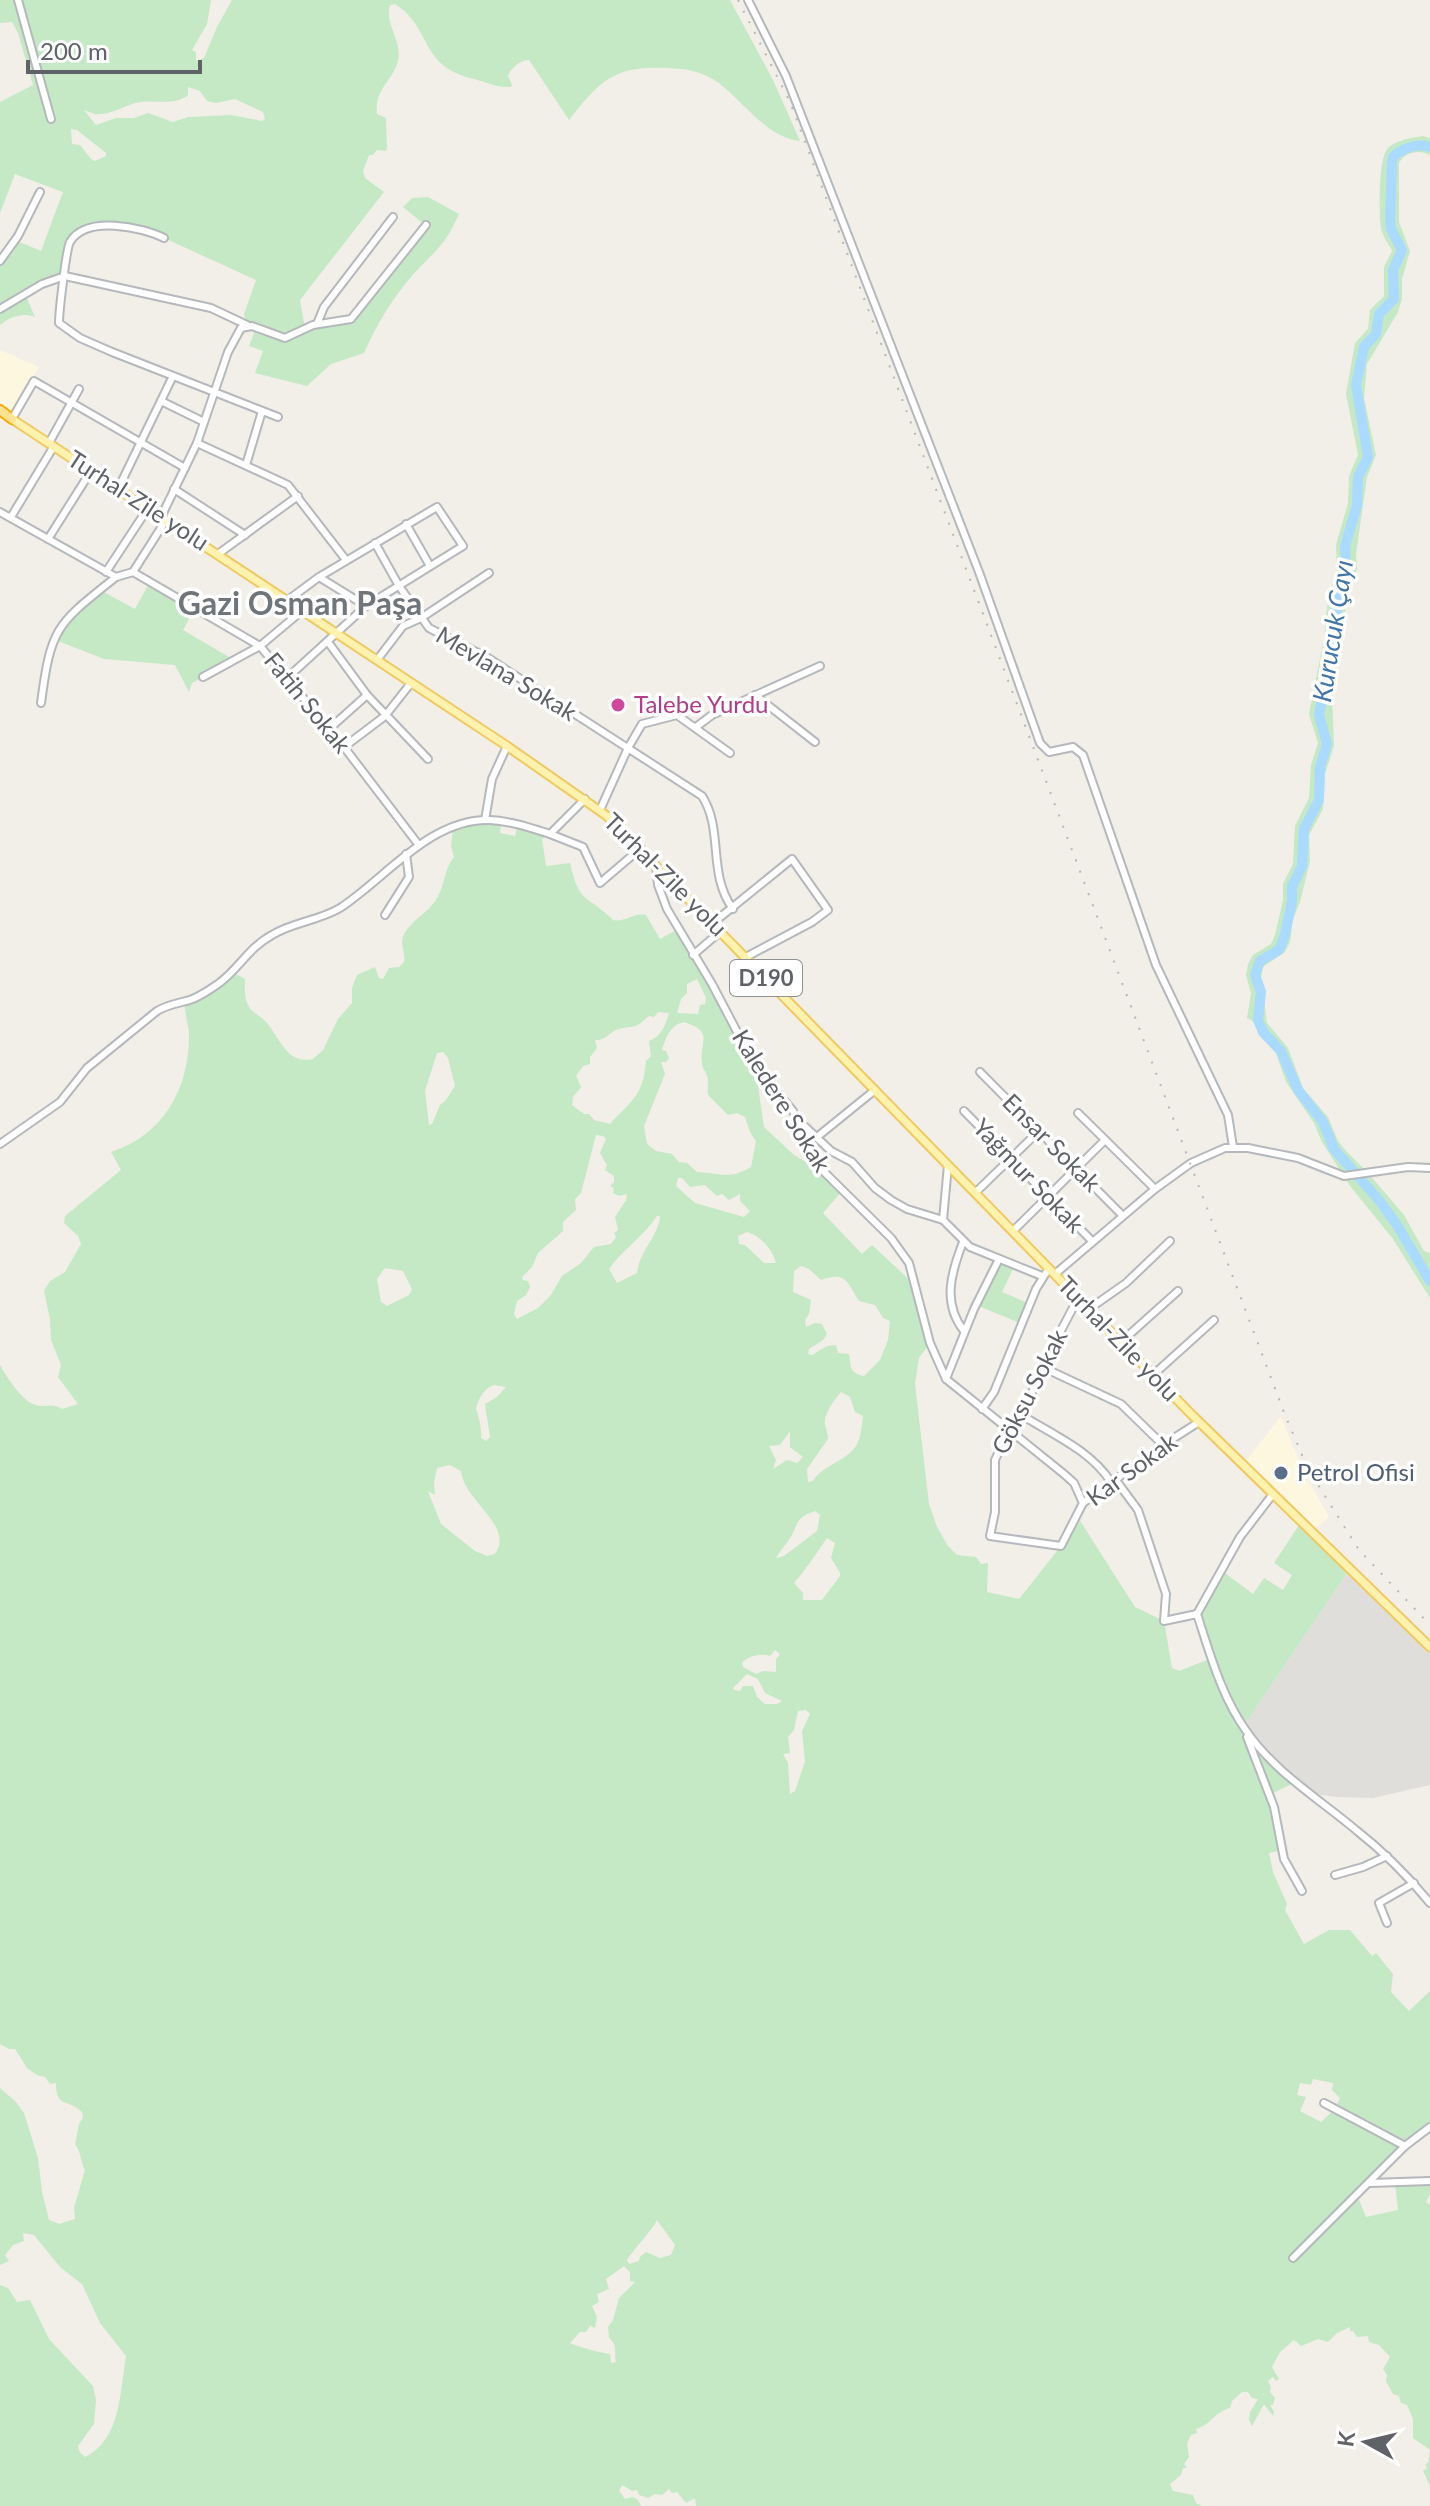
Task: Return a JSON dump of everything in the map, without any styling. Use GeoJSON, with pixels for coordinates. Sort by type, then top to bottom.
{"type":"FeatureCollection","features":[{"type":"Feature","properties":{"kind":"highway","name":"D190"},"geometry":{"type":"LineString","coordinates":[[0,411],[12,419]]}},
{"type":"Feature","properties":{"kind":"main road","name":"Turhal-Zile yolu"},"geometry":{"type":"LineString","coordinates":[[12,419],[600,810],[641,848],[1199,1422],[1430,1647]]}},
{"type":"Feature","properties":{"kind":"street"},"geometry":{"type":"LineString","coordinates":[[18,0],[51,119]]}},
{"type":"Feature","properties":{"kind":"street"},"geometry":{"type":"LineString","coordinates":[[748,0],[786,76],[971,551],[1040,743],[1049,752],[1070,747],[1078,750],[1088,765],[1156,965],[1228,1115],[1233,1147]]}},
{"type":"Feature","properties":{"kind":"street"},"geometry":{"type":"LineString","coordinates":[[0,261],[18,236],[40,192]]}},
{"type":"Feature","properties":{"kind":"street"},"geometry":{"type":"LineString","coordinates":[[317,324],[324,307],[393,217]]}},
{"type":"Feature","properties":{"kind":"street"},"geometry":{"type":"LineString","coordinates":[[0,309],[48,281],[65,276],[211,308],[285,338],[317,324],[348,321],[355,316],[426,225]]}},
{"type":"Feature","properties":{"kind":"street"},"geometry":{"type":"LineString","coordinates":[[164,238],[132,227],[110,226],[92,228],[71,242],[58,320],[60,325],[80,338],[278,417]]}},
{"type":"Feature","properties":{"kind":"street"},"geometry":{"type":"LineString","coordinates":[[41,703],[48,654],[57,631],[75,610],[116,577],[133,572],[164,518],[174,489],[197,443],[228,352],[241,328],[247,325]]}},
{"type":"Feature","properties":{"kind":"street"},"geometry":{"type":"LineString","coordinates":[[118,489],[173,376]]}},
{"type":"Feature","properties":{"kind":"street"},"geometry":{"type":"LineString","coordinates":[[12,419],[34,381],[185,468]]}},
{"type":"Feature","properties":{"kind":"street"},"geometry":{"type":"LineString","coordinates":[[11,517],[79,389]]}},
{"type":"Feature","properties":{"kind":"street"},"geometry":{"type":"LineString","coordinates":[[161,401],[204,422]]}},
{"type":"Feature","properties":{"kind":"street"},"geometry":{"type":"LineString","coordinates":[[246,465],[262,411]]}},
{"type":"Feature","properties":{"kind":"street"},"geometry":{"type":"LineString","coordinates":[[197,443],[288,485],[346,560]]}},
{"type":"Feature","properties":{"kind":"street"},"geometry":{"type":"LineString","coordinates":[[48,539],[91,471]]}},
{"type":"Feature","properties":{"kind":"street"},"geometry":{"type":"LineString","coordinates":[[174,489],[245,535]]}},
{"type":"Feature","properties":{"kind":"street"},"geometry":{"type":"LineString","coordinates":[[218,554],[298,496]]}},
{"type":"Feature","properties":{"kind":"street"},"geometry":{"type":"LineString","coordinates":[[287,678],[366,606],[463,546],[437,507],[346,560],[288,600]]}},
{"type":"Feature","properties":{"kind":"street"},"geometry":{"type":"LineString","coordinates":[[106,572],[148,508]]}},
{"type":"Feature","properties":{"kind":"street"},"geometry":{"type":"LineString","coordinates":[[0,512],[116,577]]}},
{"type":"Feature","properties":{"kind":"street"},"geometry":{"type":"LineString","coordinates":[[406,524],[430,566]]}},
{"type":"Feature","properties":{"kind":"street","name":"Mevlana Sokak"},"geometry":{"type":"LineString","coordinates":[[375,543],[399,586],[435,632],[488,658],[704,799],[713,833],[718,879],[733,909]]}},
{"type":"Feature","properties":{"kind":"street","name":"Fatih Sokak"},"geometry":{"type":"LineString","coordinates":[[133,572],[260,646],[344,747],[418,844]]}},
{"type":"Feature","properties":{"kind":"street"},"geometry":{"type":"LineString","coordinates":[[377,660],[403,626],[421,618],[489,573]]}},
{"type":"Feature","properties":{"kind":"street"},"geometry":{"type":"LineString","coordinates":[[319,577],[366,606]]}},
{"type":"Feature","properties":{"kind":"street"},"geometry":{"type":"LineString","coordinates":[[203,677],[260,646],[303,610]]}},
{"type":"Feature","properties":{"kind":"street"},"geometry":{"type":"LineString","coordinates":[[328,642],[367,695],[428,759]]}},
{"type":"Feature","properties":{"kind":"street"},"geometry":{"type":"LineString","coordinates":[[696,727],[712,715],[820,666]]}},
{"type":"Feature","properties":{"kind":"street"},"geometry":{"type":"LineString","coordinates":[[344,747],[385,716],[411,683]]}},
{"type":"Feature","properties":{"kind":"street"},"geometry":{"type":"LineString","coordinates":[[329,729],[367,695]]}},
{"type":"Feature","properties":{"kind":"street"},"geometry":{"type":"LineString","coordinates":[[755,695],[815,742]]}},
{"type":"Feature","properties":{"kind":"street"},"geometry":{"type":"LineString","coordinates":[[600,810],[638,727],[644,723],[674,714],[730,753]]}},
{"type":"Feature","properties":{"kind":"street"},"geometry":{"type":"LineString","coordinates":[[485,820],[492,779],[507,746]]}},
{"type":"Feature","properties":{"kind":"street"},"geometry":{"type":"LineString","coordinates":[[550,834],[585,799]]}},
{"type":"Feature","properties":{"kind":"street"},"geometry":{"type":"LineString","coordinates":[[0,1144],[60,1102],[87,1068],[157,1011],[170,1004],[193,999],[218,983],[232,972],[253,946],[274,933],[341,907],[418,844],[485,820],[512,823],[583,847],[600,883],[641,848]]}},
{"type":"Feature","properties":{"kind":"street"},"geometry":{"type":"LineString","coordinates":[[385,915],[409,877],[406,854]]}},
{"type":"Feature","properties":{"kind":"street"},"geometry":{"type":"LineString","coordinates":[[713,923],[792,859],[828,910],[812,922],[746,957]]}},
{"type":"Feature","properties":{"kind":"street","name":"Kaledere Sokak"},"geometry":{"type":"LineString","coordinates":[[655,863],[661,894],[693,955],[712,984],[755,1066],[781,1095],[796,1119],[808,1152],[819,1170],[891,1238],[909,1263],[930,1343],[946,1379],[1074,1483],[1083,1503]]}},
{"type":"Feature","properties":{"kind":"street"},"geometry":{"type":"LineString","coordinates":[[693,955],[721,931]]}},
{"type":"Feature","properties":{"kind":"street","name":"Ensar Sokak"},"geometry":{"type":"LineString","coordinates":[[980,1072],[1122,1215]]}},
{"type":"Feature","properties":{"kind":"street"},"geometry":{"type":"LineString","coordinates":[[817,1137],[875,1090]]}},
{"type":"Feature","properties":{"kind":"street","name":"Yağmur Sokak"},"geometry":{"type":"LineString","coordinates":[[964,1111],[1092,1241]]}},
{"type":"Feature","properties":{"kind":"street"},"geometry":{"type":"LineString","coordinates":[[1078,1113],[1155,1189]]}},
{"type":"Feature","properties":{"kind":"street"},"geometry":{"type":"LineString","coordinates":[[796,1119],[836,1154],[852,1162],[875,1188],[891,1200],[907,1209],[943,1220],[963,1242],[1042,1276]]}},
{"type":"Feature","properties":{"kind":"street"},"geometry":{"type":"LineString","coordinates":[[975,1193],[1039,1131]]}},
{"type":"Feature","properties":{"kind":"street"},"geometry":{"type":"LineString","coordinates":[[1013,1231],[1105,1140]]}},
{"type":"Feature","properties":{"kind":"street"},"geometry":{"type":"LineString","coordinates":[[982,1409],[994,1392],[1042,1276],[1194,1161],[1233,1147],[1298,1158],[1350,1176],[1408,1167],[1430,1168]]}},
{"type":"Feature","properties":{"kind":"street"},"geometry":{"type":"LineString","coordinates":[[943,1220],[948,1165]]}},
{"type":"Feature","properties":{"kind":"street"},"geometry":{"type":"LineString","coordinates":[[1089,1309],[1126,1283],[1170,1241]]}},
{"type":"Feature","properties":{"kind":"street"},"geometry":{"type":"LineString","coordinates":[[963,1242],[953,1269],[950,1294],[954,1315],[964,1331]]}},
{"type":"Feature","properties":{"kind":"street"},"geometry":{"type":"LineString","coordinates":[[946,1379],[964,1331],[999,1259]]}},
{"type":"Feature","properties":{"kind":"street"},"geometry":{"type":"LineString","coordinates":[[1121,1342],[1178,1291]]}},
{"type":"Feature","properties":{"kind":"street","name":"Göksu Sokak"},"geometry":{"type":"LineString","coordinates":[[990,1536],[995,1512],[994,1465],[1001,1447],[1023,1416],[1042,1367],[1078,1298]]}},
{"type":"Feature","properties":{"kind":"street"},"geometry":{"type":"LineString","coordinates":[[1153,1375],[1214,1320]]}},
{"type":"Feature","properties":{"kind":"street"},"geometry":{"type":"LineString","coordinates":[[1042,1367],[1121,1404],[1163,1445]]}},
{"type":"Feature","properties":{"kind":"street"},"geometry":{"type":"LineString","coordinates":[[1023,1416],[1077,1448],[1113,1481],[1138,1510],[1166,1594],[1164,1621],[1197,1614]]}},
{"type":"Feature","properties":{"kind":"street","name":"Kar Sokak"},"geometry":{"type":"LineString","coordinates":[[990,1536],[1061,1546],[1083,1503],[1199,1422]]}},
{"type":"Feature","properties":{"kind":"street"},"geometry":{"type":"LineString","coordinates":[[1273,1494],[1240,1537],[1197,1614],[1223,1687],[1245,1731],[1274,1807],[1284,1859],[1302,1891]]}},
{"type":"Feature","properties":{"kind":"street"},"geometry":{"type":"LineString","coordinates":[[1245,1731],[1272,1761],[1315,1799],[1387,1856],[1430,1903]]}},
{"type":"Feature","properties":{"kind":"street"},"geometry":{"type":"LineString","coordinates":[[1335,1875],[1387,1856]]}},
{"type":"Feature","properties":{"kind":"street"},"geometry":{"type":"LineString","coordinates":[[1387,1923],[1379,1903],[1414,1883]]}},
{"type":"Feature","properties":{"kind":"street"},"geometry":{"type":"LineString","coordinates":[[1324,2103],[1405,2146]]}},
{"type":"Feature","properties":{"kind":"street"},"geometry":{"type":"LineString","coordinates":[[1293,2258],[1405,2146],[1430,2127]]}},
{"type":"Feature","properties":{"kind":"street"},"geometry":{"type":"LineString","coordinates":[[1369,2183],[1430,2181]]}},
{"type":"Feature","properties":{"kind":"shaded area"},"geometry":{"type":"Polygon","coordinates":[[[0,350],[39,367],[13,412],[0,403],[0,350]]]}},
{"type":"Feature","properties":{"kind":"shaded area"},"geometry":{"type":"Polygon","coordinates":[[[1281,1416],[1303,1471],[1329,1517],[1311,1532],[1243,1465],[1281,1416]]]}},
{"type":"Feature","properties":{"kind":"shaded area"},"geometry":{"type":"Polygon","coordinates":[[[1349,1570],[1430,1647],[1430,1785],[1373,1798],[1308,1793],[1272,1761],[1243,1727],[1349,1570]]]}},
{"type":"Feature","properties":{"kind":"green space"},"geometry":{"type":"Polygon","coordinates":[[[0,0],[211,0],[207,24],[192,50],[196,52],[196,61],[204,58],[232,0],[730,0],[773,80],[800,141],[766,126],[714,80],[674,68],[634,69],[610,78],[590,95],[569,120],[529,60],[511,70],[508,76],[511,87],[496,86],[456,73],[434,56],[407,14],[395,4],[390,5],[389,19],[399,54],[377,105],[377,114],[386,118],[387,148],[386,151],[377,150],[369,155],[363,171],[365,178],[384,192],[300,300],[305,328],[348,321],[425,225],[403,207],[412,198],[428,197],[459,214],[443,242],[390,305],[364,353],[331,364],[307,386],[255,373],[263,351],[249,346],[256,328],[247,325],[244,314],[256,280],[164,238],[110,226],[82,233],[71,242],[65,276],[25,294],[35,317],[16,316],[0,325],[0,256],[15,240],[41,251],[63,192],[15,174],[0,213],[0,102],[33,85],[18,33],[12,22],[0,23],[0,0]],[[188,87],[188,95],[175,101],[139,102],[103,114],[84,110],[96,125],[148,113],[173,122],[188,117],[231,115],[265,119],[263,112],[235,99],[216,103],[207,101],[200,91],[188,87]],[[71,129],[72,144],[80,145],[91,159],[95,161],[106,156],[77,130],[71,129]]]}},
{"type":"Feature","properties":{"kind":"green space"},"geometry":{"type":"Polygon","coordinates":[[[1423,136],[1430,138],[1430,155],[1413,153],[1399,163],[1399,222],[1410,251],[1402,279],[1402,299],[1398,312],[1367,364],[1364,398],[1376,455],[1367,477],[1356,554],[1357,569],[1347,600],[1332,696],[1334,746],[1325,774],[1323,809],[1309,835],[1310,861],[1293,919],[1290,942],[1285,952],[1263,967],[1261,978],[1267,1023],[1288,1048],[1303,1088],[1328,1117],[1338,1141],[1404,1215],[1424,1251],[1430,1253],[1430,1298],[1393,1239],[1350,1186],[1286,1082],[1276,1053],[1260,1036],[1254,1022],[1247,1018],[1251,993],[1246,975],[1253,955],[1271,944],[1275,935],[1283,900],[1283,884],[1293,864],[1295,826],[1309,798],[1311,765],[1318,743],[1309,714],[1324,639],[1328,599],[1337,570],[1336,545],[1348,503],[1349,476],[1358,455],[1346,394],[1355,343],[1368,329],[1370,310],[1384,296],[1384,267],[1392,251],[1381,228],[1382,163],[1391,145],[1423,136]]]}},
{"type":"Feature","properties":{"kind":"green space"},"geometry":{"type":"Polygon","coordinates":[[[150,582],[195,608],[183,630],[234,660],[192,683],[189,692],[175,665],[104,659],[53,639],[57,631],[100,590],[135,609],[150,582]]]}},
{"type":"Feature","properties":{"kind":"green space"},"geometry":{"type":"Polygon","coordinates":[[[501,821],[500,833],[515,836],[518,825],[550,834],[542,839],[546,866],[570,863],[581,893],[613,920],[646,915],[660,939],[678,929],[755,1066],[764,1127],[794,1155],[819,1170],[842,1191],[823,1213],[862,1254],[872,1245],[916,1286],[930,1343],[919,1358],[915,1384],[929,1504],[937,1527],[957,1555],[976,1557],[981,1564],[988,1563],[987,1592],[1019,1599],[1061,1546],[1077,1516],[1135,1607],[1164,1621],[1172,1668],[1179,1671],[1212,1658],[1197,1614],[1221,1570],[1253,1594],[1264,1578],[1283,1590],[1292,1575],[1274,1563],[1301,1522],[1349,1570],[1243,1727],[1296,1782],[1269,1795],[1281,1850],[1269,1853],[1273,1872],[1287,1904],[1285,1910],[1304,1944],[1329,1930],[1350,1930],[1372,1956],[1376,1953],[1393,1974],[1391,1992],[1409,2011],[1430,1991],[1430,2127],[1405,2146],[1357,2195],[1366,2217],[1398,2210],[1395,2183],[1430,2181],[1430,2194],[1426,2202],[1430,2205],[1430,2450],[1413,2438],[1413,2419],[1407,2405],[1393,2394],[1386,2381],[1387,2375],[1383,2369],[1390,2357],[1379,2345],[1369,2342],[1368,2336],[1357,2337],[1350,2327],[1328,2342],[1318,2339],[1301,2346],[1294,2340],[1280,2352],[1272,2367],[1279,2379],[1276,2381],[1273,2377],[1268,2381],[1275,2398],[1273,2405],[1270,2405],[1273,2416],[1264,2404],[1252,2426],[1250,2412],[1258,2399],[1252,2398],[1248,2392],[1242,2392],[1232,2401],[1230,2408],[1220,2412],[1191,2435],[1187,2443],[1189,2457],[1184,2464],[1187,2468],[1183,2468],[1181,2475],[1170,2484],[1173,2491],[1193,2495],[1196,2503],[1202,2506],[696,2506],[695,2498],[686,2503],[677,2492],[672,2493],[669,2489],[662,2495],[655,2494],[648,2498],[622,2485],[619,2491],[625,2499],[633,2497],[641,2506],[0,2506],[0,2285],[8,2288],[17,2302],[30,2300],[49,2339],[93,2386],[96,2400],[94,2424],[78,2446],[85,2457],[106,2439],[112,2427],[120,2399],[126,2356],[100,2323],[82,2284],[60,2267],[34,2235],[23,2233],[24,2241],[13,2245],[5,2255],[9,2261],[0,2265],[0,2088],[24,2113],[38,2158],[49,2220],[59,2224],[75,2219],[74,2208],[85,2170],[75,2144],[82,2112],[61,2100],[56,2083],[50,2084],[45,2077],[27,2068],[15,2049],[0,2044],[0,1365],[15,1388],[31,1403],[62,1409],[78,1404],[58,1377],[61,1365],[51,1340],[44,1291],[50,1281],[65,1272],[81,1244],[78,1236],[64,1223],[65,1216],[121,1170],[111,1152],[146,1134],[159,1121],[179,1090],[188,1053],[185,1001],[232,972],[245,979],[245,996],[250,1008],[266,1022],[290,1054],[304,1060],[313,1059],[323,1050],[338,1019],[352,1003],[352,988],[357,975],[375,967],[379,978],[383,979],[389,968],[399,967],[404,962],[403,937],[437,898],[454,857],[451,846],[453,829],[472,823],[501,821]],[[697,979],[687,984],[687,993],[681,999],[677,1013],[698,1014],[706,998],[697,979]],[[658,1012],[635,1026],[619,1029],[603,1039],[595,1040],[597,1048],[590,1057],[590,1064],[583,1066],[576,1076],[581,1087],[573,1097],[572,1105],[594,1120],[610,1124],[631,1102],[642,1082],[646,1061],[651,1056],[649,1041],[665,1026],[669,1013],[658,1012]],[[684,1022],[669,1032],[662,1050],[669,1058],[661,1062],[665,1074],[644,1126],[647,1144],[656,1151],[672,1154],[679,1162],[687,1163],[697,1172],[730,1175],[751,1167],[756,1141],[745,1117],[737,1113],[728,1115],[708,1095],[708,1078],[702,1063],[703,1034],[684,1022]],[[443,1052],[437,1053],[425,1091],[429,1125],[455,1086],[448,1058],[443,1052]],[[596,1135],[581,1193],[575,1199],[576,1210],[563,1222],[563,1231],[538,1253],[532,1267],[522,1277],[530,1287],[526,1295],[517,1301],[514,1314],[517,1319],[538,1308],[551,1295],[562,1276],[581,1263],[594,1247],[611,1244],[616,1237],[615,1217],[627,1194],[619,1196],[613,1193],[614,1188],[610,1186],[614,1176],[605,1170],[607,1165],[600,1153],[606,1139],[603,1136],[596,1135]],[[678,1178],[676,1186],[695,1203],[744,1217],[750,1211],[740,1201],[740,1194],[729,1200],[722,1194],[717,1196],[705,1185],[690,1187],[678,1178]],[[657,1216],[609,1269],[617,1283],[637,1273],[660,1216],[657,1216]],[[747,1232],[738,1236],[739,1244],[745,1245],[764,1263],[776,1263],[762,1240],[747,1232]],[[801,1266],[794,1271],[793,1292],[811,1300],[806,1327],[822,1324],[827,1334],[809,1349],[808,1354],[836,1345],[838,1353],[849,1354],[853,1371],[864,1376],[880,1360],[888,1340],[890,1321],[883,1318],[875,1305],[859,1301],[845,1280],[836,1277],[821,1280],[801,1266]],[[385,1268],[377,1279],[381,1302],[387,1306],[409,1295],[412,1289],[403,1271],[385,1268]],[[494,1385],[482,1394],[476,1409],[481,1438],[486,1441],[490,1437],[485,1404],[506,1387],[494,1385]],[[841,1392],[825,1421],[828,1439],[807,1469],[808,1482],[849,1454],[859,1439],[863,1416],[855,1412],[850,1397],[841,1392]],[[790,1431],[780,1445],[769,1446],[776,1460],[773,1469],[787,1460],[797,1463],[803,1457],[790,1447],[790,1431]],[[450,1465],[437,1468],[435,1495],[428,1491],[441,1524],[475,1551],[487,1556],[495,1554],[499,1533],[470,1493],[461,1471],[450,1465]],[[815,1511],[800,1520],[776,1558],[784,1556],[817,1531],[820,1515],[815,1511]],[[827,1538],[794,1583],[803,1593],[803,1600],[822,1600],[840,1576],[831,1558],[835,1543],[827,1538]],[[775,1650],[770,1656],[760,1655],[745,1660],[743,1667],[756,1674],[776,1672],[776,1659],[780,1654],[775,1650]],[[747,1674],[733,1688],[740,1691],[743,1686],[753,1686],[757,1697],[765,1704],[782,1701],[765,1693],[758,1679],[747,1674]],[[806,1710],[798,1711],[794,1730],[788,1737],[790,1753],[783,1754],[788,1763],[790,1794],[795,1791],[805,1762],[802,1731],[810,1714],[806,1710]],[[1313,2079],[1311,2085],[1300,2083],[1297,2095],[1306,2097],[1300,2111],[1321,2122],[1335,2109],[1340,2098],[1332,2090],[1333,2083],[1313,2079]],[[657,2220],[627,2260],[629,2264],[639,2261],[646,2252],[660,2258],[671,2255],[675,2245],[657,2220]],[[624,2266],[606,2279],[609,2289],[597,2294],[599,2302],[592,2306],[597,2317],[595,2328],[590,2326],[586,2332],[580,2332],[570,2343],[610,2354],[611,2363],[616,2362],[615,2346],[609,2338],[608,2327],[619,2298],[635,2282],[630,2281],[630,2272],[624,2266]]]}},
{"type":"Feature","properties":{"kind":"green space"},"geometry":{"type":"Polygon","coordinates":[[[999,1259],[1015,1265],[1002,1292],[1030,1304],[1022,1324],[976,1305],[999,1259]]]}},
{"type":"Feature","properties":{"kind":"green space"},"geometry":{"type":"Polygon","coordinates":[[[1430,2450],[1430,2486],[1423,2471],[1430,2450]]]}},
{"type":"Feature","properties":{"kind":"waterway","name":"Kurucuk Çayı"},"geometry":{"type":"LineString","coordinates":[[1430,147],[1410,147],[1393,157],[1390,219],[1391,229],[1402,250],[1393,270],[1394,299],[1379,314],[1376,334],[1364,347],[1356,385],[1368,457],[1358,477],[1357,505],[1345,546],[1346,572],[1337,601],[1319,715],[1327,744],[1320,767],[1319,800],[1304,829],[1302,866],[1292,887],[1284,938],[1279,950],[1260,961],[1255,975],[1261,992],[1258,1020],[1263,1032],[1281,1051],[1298,1090],[1323,1122],[1334,1149],[1397,1225],[1430,1281]]}},
{"type":"Feature","properties":{"kind":"railway"},"geometry":{"type":"LineString","coordinates":[[738,0],[790,102],[1285,1415],[1308,1469],[1359,1550],[1430,1625]]}},
{"type":"Feature","properties":{"kind":"place","name":"Talebe Yurdu"},"geometry":{"type":"Point","coordinates":[618,705]}},
{"type":"Feature","properties":{"kind":"place","name":"Petrol Ofisi"},"geometry":{"type":"Point","coordinates":[1281,1473]}},
{"type":"Feature","properties":{"kind":"district","name":"Gazi Osman Paşa"},"geometry":{"type":"Point","coordinates":[300,604]}}]}
